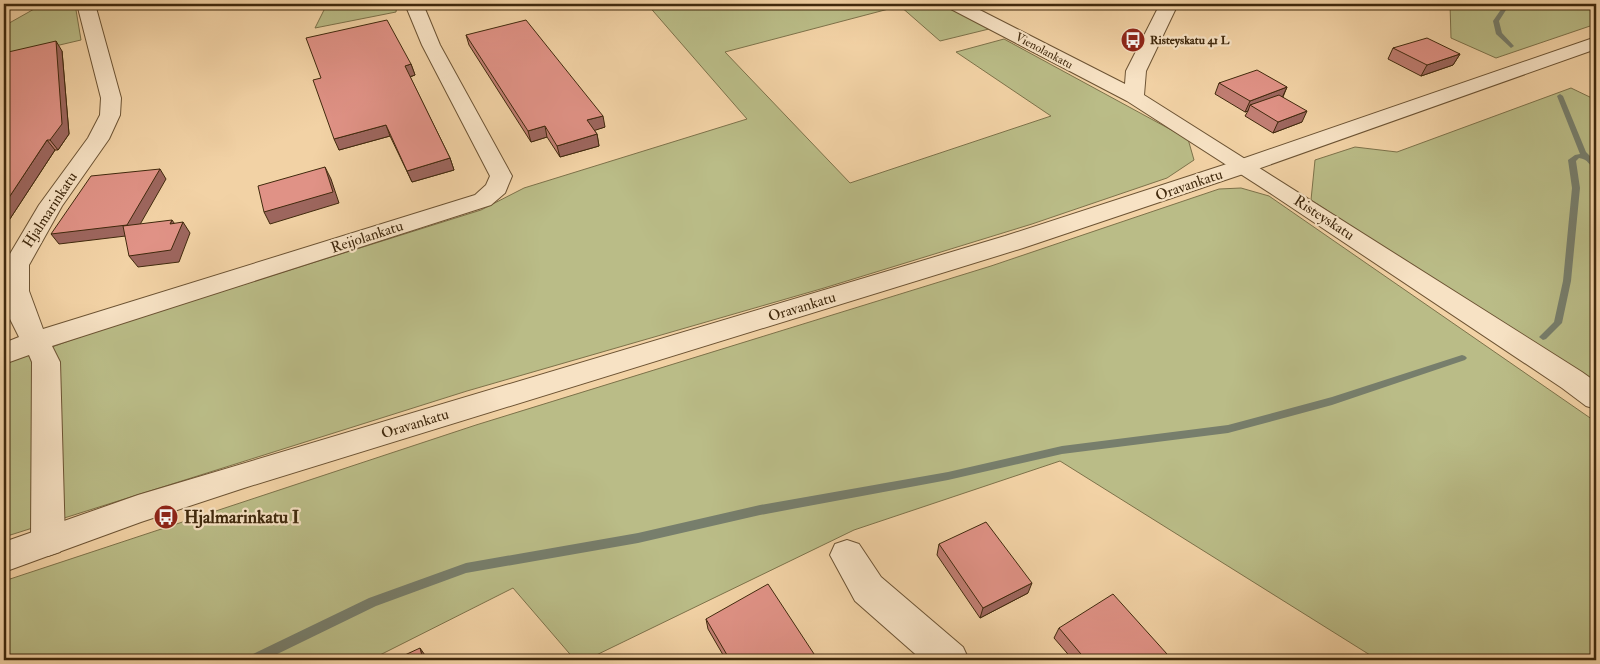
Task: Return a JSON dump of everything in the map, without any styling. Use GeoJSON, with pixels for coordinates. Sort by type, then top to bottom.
{"type":"FeatureCollection","features":[{"type":"Feature","properties":{"kind":"street","name":"Hjalmarinkatu"},"geometry":{"type":"LineString","coordinates":[[48,541],[46,362],[37,341],[24,319],[16,291],[16,265],[51,206],[98,139],[110,115],[111,98],[86,4]]}},
{"type":"Feature","properties":{"kind":"street","name":"Reijolankatu"},"geometry":{"type":"LineString","coordinates":[[4,354],[37,341],[483,200],[497,188],[501,176],[431,44],[414,4]]}},
{"type":"Feature","properties":{"kind":"street","name":"Vienolankatu"},"geometry":{"type":"LineString","coordinates":[[955,4],[1134,97]]}},
{"type":"Feature","properties":{"kind":"street"},"geometry":{"type":"LineString","coordinates":[[1134,97],[1136,71],[1168,4]]}},
{"type":"Feature","properties":{"kind":"street","name":"Oravankatu"},"geometry":{"type":"LineString","coordinates":[[4,557],[244,476],[1005,245],[1244,166],[1596,42]]}},
{"type":"Feature","properties":{"kind":"street","name":"Risteyskatu"},"geometry":{"type":"LineString","coordinates":[[1134,97],[1244,166],[1564,375],[1596,398]]}},
{"type":"Feature","properties":{"kind":"street"},"geometry":{"type":"LineString","coordinates":[[847,555],[868,589],[950,660]]}},
{"type":"Feature","properties":{"kind":"green space"},"geometry":{"type":"Polygon","coordinates":[[[43,4],[75,4],[81,40],[4,58],[4,26],[43,4]]]}},
{"type":"Feature","properties":{"kind":"green space"},"geometry":{"type":"Polygon","coordinates":[[[327,4],[397,4],[396,12],[315,28],[327,4]]]}},
{"type":"Feature","properties":{"kind":"green space"},"geometry":{"type":"Polygon","coordinates":[[[647,4],[943,4],[989,29],[940,41],[900,6],[725,52],[850,183],[1051,116],[956,52],[1004,39],[1188,139],[1194,160],[1167,178],[1032,224],[824,288],[467,391],[4,537],[4,364],[108,327],[481,210],[524,188],[747,119],[647,4]]]}},
{"type":"Feature","properties":{"kind":"green space"},"geometry":{"type":"Polygon","coordinates":[[[1450,4],[1596,4],[1596,24],[1496,58],[1451,38],[1450,4]]]}},
{"type":"Feature","properties":{"kind":"green space"},"geometry":{"type":"Polygon","coordinates":[[[1571,88],[1596,100],[1596,384],[1311,200],[1315,160],[1355,147],[1397,152],[1571,88]]]}},
{"type":"Feature","properties":{"kind":"green space"},"geometry":{"type":"Polygon","coordinates":[[[1241,188],[1269,196],[1596,422],[1596,660],[1378,660],[1060,461],[854,530],[586,660],[575,660],[513,588],[370,660],[4,660],[4,581],[476,425],[991,266],[1219,189],[1241,188]]]}},
{"type":"Feature","properties":{"kind":"building"},"geometry":{"type":"Polygon","coordinates":[[[387,20],[411,64],[405,66],[450,158],[407,171],[386,125],[334,139],[313,80],[321,78],[306,38],[387,20]]]}},
{"type":"Feature","properties":{"kind":"building"},"geometry":{"type":"Polygon","coordinates":[[[526,20],[603,116],[587,120],[597,134],[557,146],[545,126],[528,131],[466,35],[526,20]]]}},
{"type":"Feature","properties":{"kind":"building"},"geometry":{"type":"Polygon","coordinates":[[[1427,38],[1460,54],[1427,65],[1393,48],[1427,38]]]}},
{"type":"Feature","properties":{"kind":"building"},"geometry":{"type":"Polygon","coordinates":[[[56,41],[62,124],[50,140],[47,140],[4,205],[4,53],[56,41]]]}},
{"type":"Feature","properties":{"kind":"building"},"geometry":{"type":"Polygon","coordinates":[[[1257,70],[1287,87],[1250,101],[1219,83],[1257,70]]]}},
{"type":"Feature","properties":{"kind":"building"},"geometry":{"type":"Polygon","coordinates":[[[1279,95],[1307,111],[1278,122],[1250,105],[1279,95]]]}},
{"type":"Feature","properties":{"kind":"building"},"geometry":{"type":"Polygon","coordinates":[[[325,167],[333,192],[264,212],[258,186],[325,167]]]}},
{"type":"Feature","properties":{"kind":"building"},"geometry":{"type":"Polygon","coordinates":[[[160,169],[127,225],[51,234],[91,176],[160,169]]]}},
{"type":"Feature","properties":{"kind":"building"},"geometry":{"type":"Polygon","coordinates":[[[172,220],[170,224],[183,222],[171,250],[129,256],[123,226],[172,220]]]}},
{"type":"Feature","properties":{"kind":"building"},"geometry":{"type":"Polygon","coordinates":[[[986,522],[1032,583],[983,608],[939,544],[986,522]]]}},
{"type":"Feature","properties":{"kind":"building"},"geometry":{"type":"Polygon","coordinates":[[[768,584],[818,660],[730,660],[706,619],[768,584]]]}},
{"type":"Feature","properties":{"kind":"building"},"geometry":{"type":"Polygon","coordinates":[[[1113,594],[1167,654],[1157,660],[1086,660],[1059,628],[1113,594]]]}},
{"type":"Feature","properties":{"kind":"building"},"geometry":{"type":"Polygon","coordinates":[[[420,648],[423,660],[394,660],[420,648]]]}},
{"type":"Feature","properties":{"kind":"waterway"},"geometry":{"type":"LineString","coordinates":[[1511,46],[1499,34],[1496,21],[1504,9],[1516,4]]}},
{"type":"Feature","properties":{"kind":"waterway"},"geometry":{"type":"LineString","coordinates":[[1560,96],[1583,153],[1596,166]]}},
{"type":"Feature","properties":{"kind":"waterway"},"geometry":{"type":"LineString","coordinates":[[1543,337],[1558,323],[1567,281],[1576,188],[1572,160],[1577,156],[1586,157]]}},
{"type":"Feature","properties":{"kind":"waterway"},"geometry":{"type":"LineString","coordinates":[[253,660],[373,602],[466,568],[638,538],[760,510],[948,476],[1062,450],[1228,429],[1332,401],[1462,358]]}},
{"type":"Feature","properties":{"kind":"place","name":"Risteyskatu 41 L"},"geometry":{"type":"Point","coordinates":[1133,40]}},
{"type":"Feature","properties":{"kind":"place","name":"Hjalmarinkatu I"},"geometry":{"type":"Point","coordinates":[166,517]}}]}
